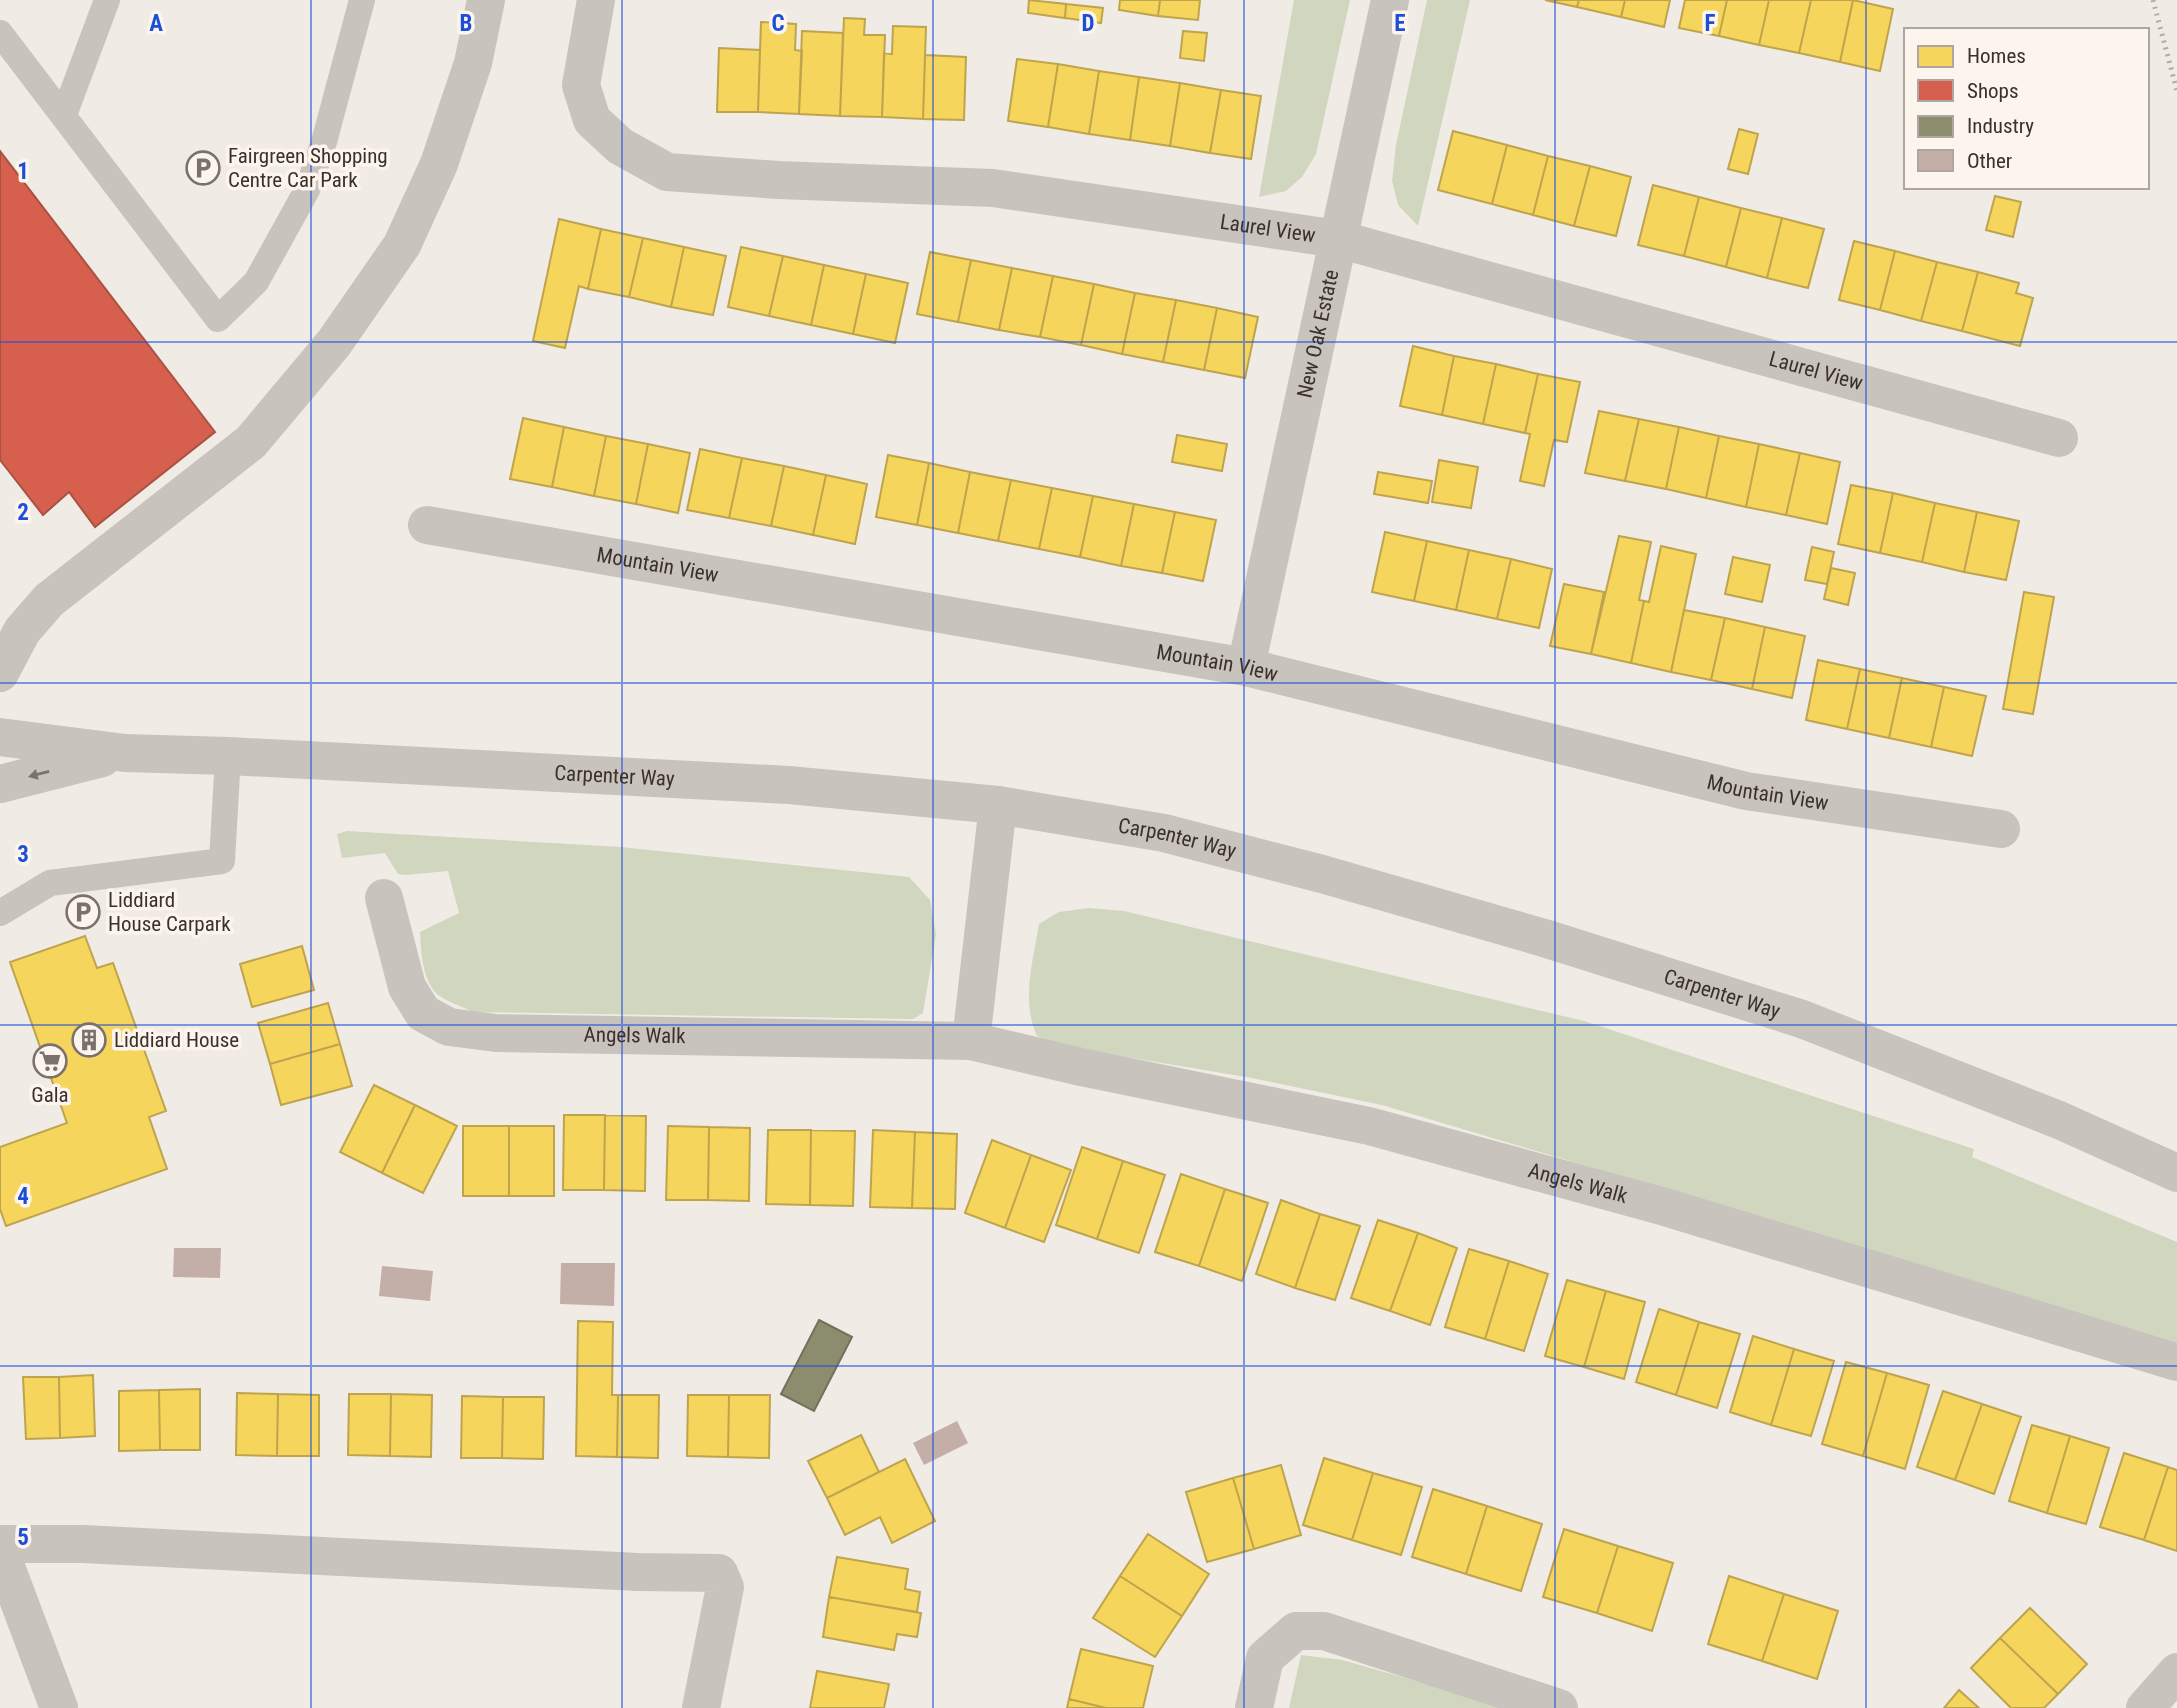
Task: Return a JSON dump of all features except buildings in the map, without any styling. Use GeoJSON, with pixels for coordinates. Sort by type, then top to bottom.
{"type":"FeatureCollection","features":[{"type":"Feature","properties":{"kind":"street"},"geometry":{"type":"LineString","coordinates":[[0,673],[11,635],[49,600],[250,442],[334,343],[401,245],[439,164],[474,63],[486,0]]}},
{"type":"Feature","properties":{"kind":"street","name":"Laurel View"},"geometry":{"type":"LineString","coordinates":[[596,0],[581,85],[592,120],[620,146],[667,172],[778,180],[993,188],[1338,239],[2059,438]]}},
{"type":"Feature","properties":{"kind":"street","name":"New Oak Estate"},"geometry":{"type":"LineString","coordinates":[[1246,667],[1390,0]]}},
{"type":"Feature","properties":{"kind":"street","name":"Mountain View"},"geometry":{"type":"LineString","coordinates":[[427,525],[1246,667],[1746,790],[2001,829]]}},
{"type":"Feature","properties":{"kind":"street","name":"Carpenter Way"},"geometry":{"type":"LineString","coordinates":[[0,737],[125,753],[789,785],[998,805],[1164,833],[1308,870],[1544,938],[1789,1015],[2059,1120],[2177,1173]]}},
{"type":"Feature","properties":{"kind":"street","name":"Carpenter Way"},"geometry":{"type":"LineString","coordinates":[[0,785],[125,753]]}},
{"type":"Feature","properties":{"kind":"street"},"geometry":{"type":"LineString","coordinates":[[971,1041],[998,805]]}},
{"type":"Feature","properties":{"kind":"street","name":"Angels Walk"},"geometry":{"type":"LineString","coordinates":[[384,898],[407,987],[423,1013],[449,1027],[496,1033],[971,1041],[1081,1068],[1369,1126],[1665,1208],[2177,1362]]}},
{"type":"Feature","properties":{"kind":"street"},"geometry":{"type":"LineString","coordinates":[[0,1544],[83,1544],[638,1572],[719,1573],[724,1587],[701,1708]]}},
{"type":"Feature","properties":{"kind":"street"},"geometry":{"type":"LineString","coordinates":[[0,1551],[59,1708]]}},
{"type":"Feature","properties":{"kind":"street"},"geometry":{"type":"LineString","coordinates":[[1254,1708],[1265,1658],[1296,1632],[1324,1632],[1559,1708]]}},
{"type":"Feature","properties":{"kind":"street"},"geometry":{"type":"LineString","coordinates":[[2145,1708],[2177,1672]]}},
{"type":"Feature","properties":{"kind":"lane"},"geometry":{"type":"LineString","coordinates":[[64,115],[107,0]]}},
{"type":"Feature","properties":{"kind":"lane"},"geometry":{"type":"LineString","coordinates":[[0,33],[218,319],[256,282],[307,190],[324,142],[362,0]]}},
{"type":"Feature","properties":{"kind":"lane"},"geometry":{"type":"LineString","coordinates":[[0,913],[50,883],[222,860],[228,756]]}},
{"type":"Feature","properties":{"kind":"green space"},"geometry":{"type":"Polygon","coordinates":[[[1294,0],[1350,0],[1316,154],[1302,177],[1286,191],[1259,197],[1294,0]]]}},
{"type":"Feature","properties":{"kind":"green space"},"geometry":{"type":"Polygon","coordinates":[[[1427,0],[1470,0],[1418,226],[1398,205],[1392,181],[1396,145],[1427,0]]]}},
{"type":"Feature","properties":{"kind":"green space"},"geometry":{"type":"Polygon","coordinates":[[[347,831],[621,847],[909,877],[930,900],[936,934],[923,1013],[913,1019],[473,1012],[439,996],[431,987],[423,964],[420,932],[459,913],[448,871],[398,874],[385,853],[342,858],[337,834],[347,831]]]}},
{"type":"Feature","properties":{"kind":"green space"},"geometry":{"type":"Polygon","coordinates":[[[1089,908],[1124,911],[1584,1021],[1974,1149],[1972,1157],[2177,1242],[2177,1342],[1382,1105],[1252,1078],[1061,1046],[1037,1036],[1032,1023],[1029,995],[1039,924],[1059,912],[1089,908]]]}},
{"type":"Feature","properties":{"kind":"green space"},"geometry":{"type":"Polygon","coordinates":[[[1301,1655],[1342,1660],[1511,1708],[1289,1708],[1301,1655]]]}},
{"type":"Feature","properties":{"kind":"railway"},"geometry":{"type":"LineString","coordinates":[[2153,0],[2177,91]]}},
{"type":"Feature","properties":{"kind":"place","name":"Fairgreen Shopping Centre Car Park"},"geometry":{"type":"Point","coordinates":[203,168]}},
{"type":"Feature","properties":{"kind":"place","name":"Liddiard House Carpark"},"geometry":{"type":"Point","coordinates":[83,912]}},
{"type":"Feature","properties":{"kind":"place","name":"Liddiard House"},"geometry":{"type":"Point","coordinates":[89,1040]}},
{"type":"Feature","properties":{"kind":"place","name":"Gala"},"geometry":{"type":"Point","coordinates":[50,1061]}}]}
